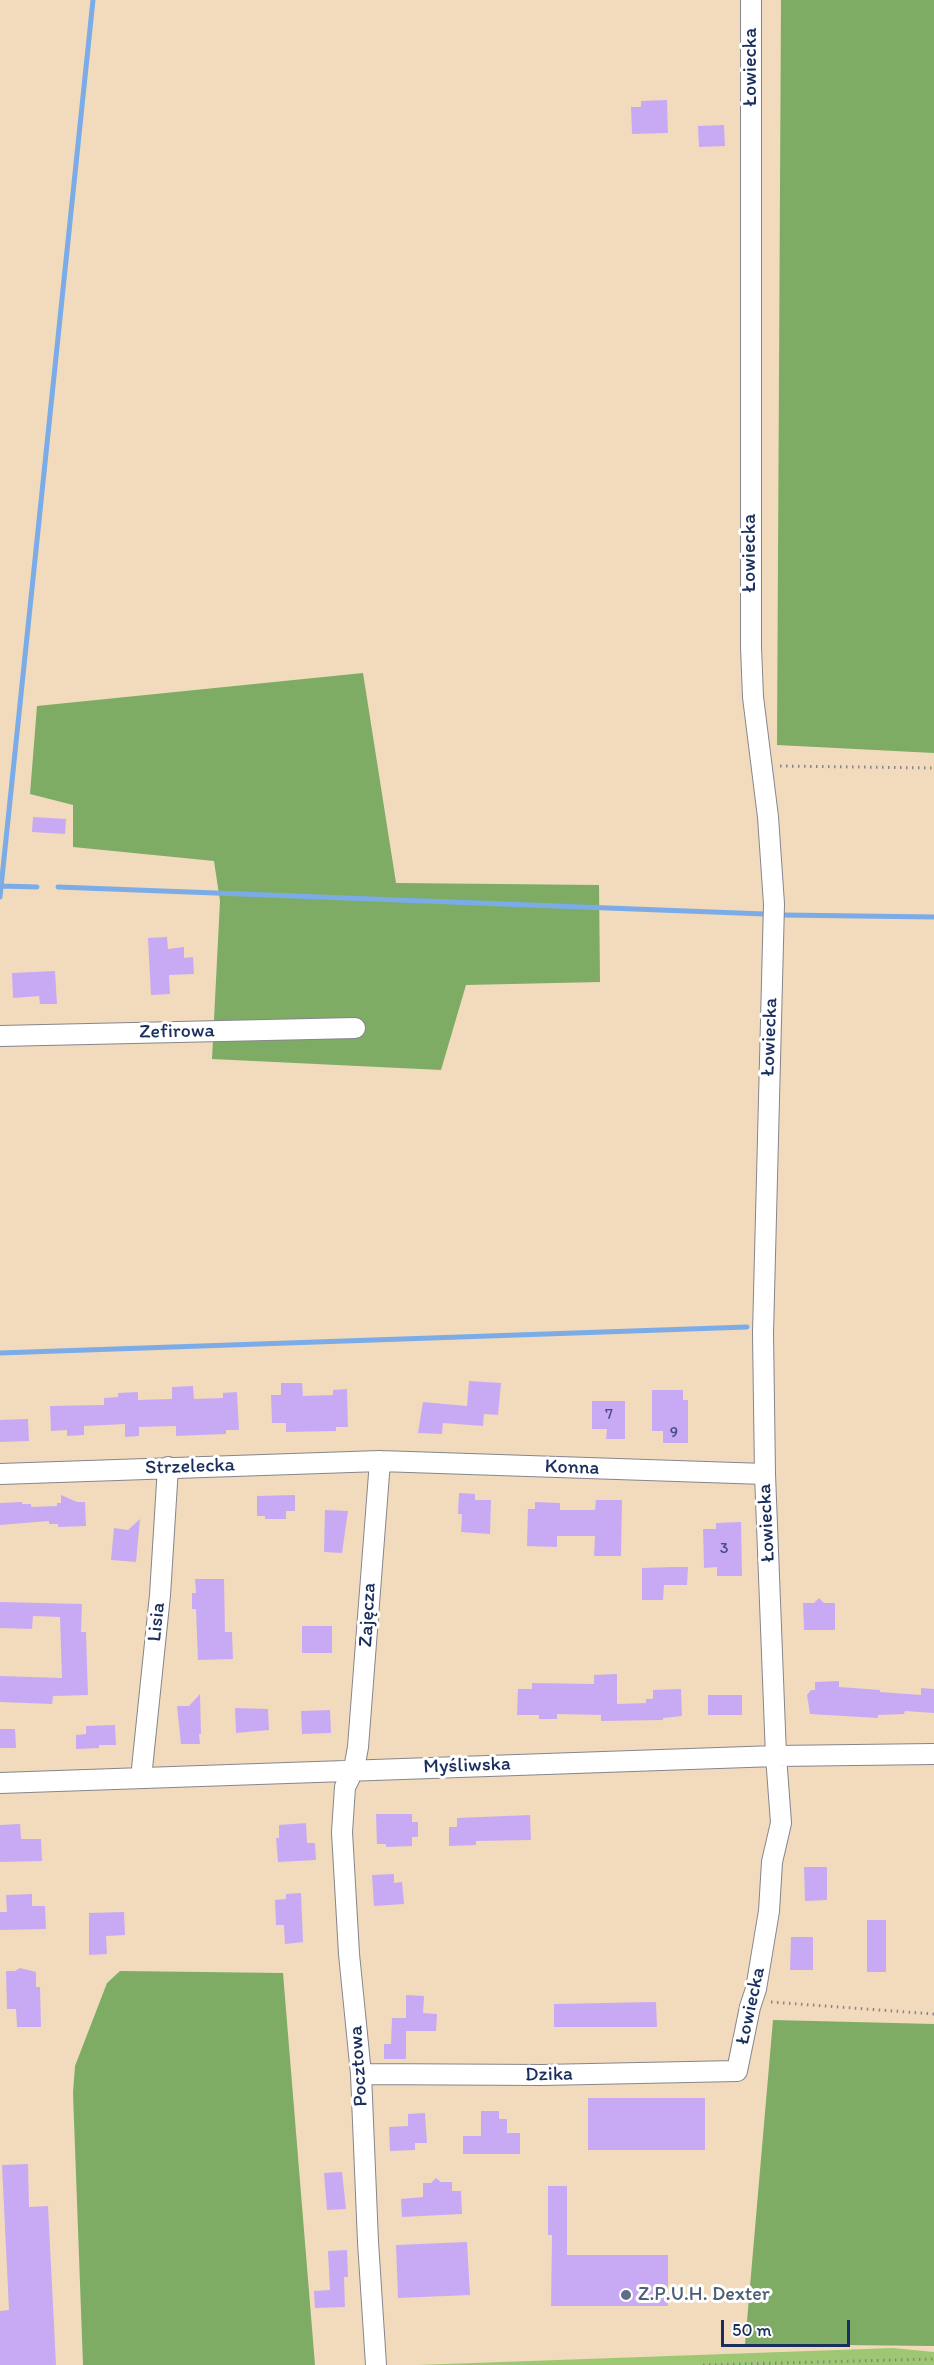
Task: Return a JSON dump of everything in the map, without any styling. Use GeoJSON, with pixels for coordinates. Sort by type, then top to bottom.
{"type":"FeatureCollection","features":[{"type":"Feature","properties":{"kind":"street","name":"Łowiecka"},"geometry":{"type":"LineString","coordinates":[[737,2071],[756,1989],[769,1911],[772,1862],[781,1823],[776,1756],[765,1474],[762,1333],[774,904],[768,816],[753,697],[750,554],[751,0]]}},
{"type":"Feature","properties":{"kind":"street","name":"Zefirowa"},"geometry":{"type":"LineString","coordinates":[[0,1036],[355,1028]]}},
{"type":"Feature","properties":{"kind":"street","name":"Konna"},"geometry":{"type":"LineString","coordinates":[[380,1461],[765,1474]]}},
{"type":"Feature","properties":{"kind":"street","name":"Strzelecka"},"geometry":{"type":"LineString","coordinates":[[0,1474],[380,1461]]}},
{"type":"Feature","properties":{"kind":"street","name":"Zajęcza"},"geometry":{"type":"LineString","coordinates":[[354,1769],[363,1688],[380,1461]]}},
{"type":"Feature","properties":{"kind":"street","name":"Lisia"},"geometry":{"type":"LineString","coordinates":[[141,1778],[160,1595],[168,1467]]}},
{"type":"Feature","properties":{"kind":"street","name":"Myśliwska"},"geometry":{"type":"LineString","coordinates":[[0,1783],[354,1769],[776,1756],[934,1754]]}},
{"type":"Feature","properties":{"kind":"street","name":"Pocztowa"},"geometry":{"type":"LineString","coordinates":[[354,1769],[345,1787],[342,1832],[349,1954],[361,2074],[376,2365]]}},
{"type":"Feature","properties":{"kind":"street","name":"Dzika"},"geometry":{"type":"LineString","coordinates":[[361,2074],[542,2075],[737,2071]]}},
{"type":"Feature","properties":{"kind":"path"},"geometry":{"type":"LineString","coordinates":[[762,766],[934,768]]}},
{"type":"Feature","properties":{"kind":"path"},"geometry":{"type":"LineString","coordinates":[[756,1989],[769,2001],[934,2014]]}},
{"type":"Feature","properties":{"kind":"path"},"geometry":{"type":"LineString","coordinates":[[703,2365],[934,2360]]}},
{"type":"Feature","properties":{"kind":"green space"},"geometry":{"type":"Polygon","coordinates":[[[781,0],[934,0],[934,753],[777,745],[781,0]]]}},
{"type":"Feature","properties":{"kind":"green space"},"geometry":{"type":"Polygon","coordinates":[[[363,673],[396,883],[599,885],[600,982],[466,985],[441,1070],[212,1059],[220,901],[214,861],[73,847],[73,805],[30,794],[37,706],[363,673]]]}},
{"type":"Feature","properties":{"kind":"green space"},"geometry":{"type":"Polygon","coordinates":[[[120,1971],[283,1973],[315,2365],[83,2365],[73,2093],[75,2066],[107,1983],[120,1971]]]}},
{"type":"Feature","properties":{"kind":"green space"},"geometry":{"type":"Polygon","coordinates":[[[773,2020],[934,2024],[934,2346],[745,2344],[773,2020]]]}},
{"type":"Feature","properties":{"kind":"green space"},"geometry":{"type":"Polygon","coordinates":[[[893,2348],[934,2352],[934,2365],[418,2365],[893,2348]]]}},
{"type":"Feature","properties":{"kind":"building"},"geometry":{"type":"Polygon","coordinates":[[[667,100],[668,133],[632,134],[631,107],[641,107],[641,101],[667,100]]]}},
{"type":"Feature","properties":{"kind":"building"},"geometry":{"type":"Polygon","coordinates":[[[724,125],[725,146],[699,147],[698,126],[724,125]]]}},
{"type":"Feature","properties":{"kind":"building"},"geometry":{"type":"Polygon","coordinates":[[[33,817],[66,819],[65,834],[32,832],[33,817]]]}},
{"type":"Feature","properties":{"kind":"building"},"geometry":{"type":"Polygon","coordinates":[[[167,937],[168,949],[184,947],[184,958],[193,957],[194,974],[169,975],[170,994],[151,995],[148,938],[167,937]]]}},
{"type":"Feature","properties":{"kind":"building"},"geometry":{"type":"Polygon","coordinates":[[[55,971],[57,1004],[40,1004],[39,996],[13,998],[12,973],[55,971]]]}},
{"type":"Feature","properties":{"kind":"building"},"geometry":{"type":"Polygon","coordinates":[[[469,1381],[501,1383],[498,1415],[484,1414],[483,1426],[443,1423],[442,1434],[418,1433],[423,1402],[467,1406],[469,1381]]]}},
{"type":"Feature","properties":{"kind":"building"},"geometry":{"type":"Polygon","coordinates":[[[281,1383],[302,1383],[303,1396],[333,1395],[333,1390],[347,1389],[348,1427],[336,1427],[336,1431],[286,1432],[286,1423],[272,1423],[271,1395],[281,1395],[281,1383]]]}},
{"type":"Feature","properties":{"kind":"building"},"geometry":{"type":"Polygon","coordinates":[[[193,1386],[194,1399],[223,1398],[223,1393],[237,1392],[239,1430],[226,1430],[226,1434],[176,1436],[176,1426],[139,1427],[139,1436],[125,1437],[125,1424],[84,1426],[84,1435],[67,1436],[67,1430],[51,1431],[50,1406],[104,1405],[104,1398],[118,1397],[118,1393],[138,1392],[138,1400],[172,1399],[172,1387],[193,1386]]]}},
{"type":"Feature","properties":{"kind":"building"},"geometry":{"type":"Polygon","coordinates":[[[652,1390],[683,1390],[683,1400],[688,1400],[688,1443],[663,1443],[663,1431],[652,1431],[652,1390]]]}},
{"type":"Feature","properties":{"kind":"building"},"geometry":{"type":"Polygon","coordinates":[[[592,1401],[625,1401],[625,1439],[606,1439],[607,1429],[592,1429],[592,1401]]]}},
{"type":"Feature","properties":{"kind":"building"},"geometry":{"type":"Polygon","coordinates":[[[28,1419],[29,1441],[0,1442],[0,1420],[28,1419]]]}},
{"type":"Feature","properties":{"kind":"building"},"geometry":{"type":"Polygon","coordinates":[[[459,1493],[475,1494],[475,1500],[491,1500],[490,1534],[461,1532],[462,1514],[458,1514],[459,1493]]]}},
{"type":"Feature","properties":{"kind":"building"},"geometry":{"type":"Polygon","coordinates":[[[61,1495],[77,1502],[85,1502],[86,1526],[58,1527],[58,1524],[49,1524],[49,1521],[0,1525],[0,1503],[22,1502],[22,1504],[31,1504],[31,1507],[57,1506],[57,1503],[61,1503],[61,1495]]]}},
{"type":"Feature","properties":{"kind":"building"},"geometry":{"type":"Polygon","coordinates":[[[295,1495],[295,1511],[286,1511],[286,1519],[265,1519],[265,1516],[257,1516],[257,1496],[295,1495]]]}},
{"type":"Feature","properties":{"kind":"building"},"geometry":{"type":"Polygon","coordinates":[[[596,1500],[622,1500],[621,1556],[594,1556],[595,1536],[557,1536],[557,1547],[527,1546],[528,1509],[535,1509],[535,1502],[560,1503],[560,1510],[595,1510],[596,1500]]]}},
{"type":"Feature","properties":{"kind":"building"},"geometry":{"type":"Polygon","coordinates":[[[325,1510],[348,1511],[342,1553],[324,1552],[325,1510]]]}},
{"type":"Feature","properties":{"kind":"building"},"geometry":{"type":"Polygon","coordinates":[[[140,1519],[136,1562],[111,1560],[114,1528],[128,1530],[140,1519]]]}},
{"type":"Feature","properties":{"kind":"building"},"geometry":{"type":"Polygon","coordinates":[[[741,1522],[742,1576],[717,1576],[717,1567],[704,1568],[703,1529],[716,1529],[716,1523],[741,1522]]]}},
{"type":"Feature","properties":{"kind":"building"},"geometry":{"type":"Polygon","coordinates":[[[688,1567],[687,1585],[664,1585],[663,1600],[642,1600],[642,1568],[688,1567]]]}},
{"type":"Feature","properties":{"kind":"building"},"geometry":{"type":"Polygon","coordinates":[[[195,1579],[224,1579],[225,1632],[232,1632],[233,1659],[198,1660],[196,1609],[192,1609],[192,1593],[196,1593],[195,1579]]]}},
{"type":"Feature","properties":{"kind":"building"},"geometry":{"type":"Polygon","coordinates":[[[819,1598],[824,1603],[835,1603],[835,1630],[804,1630],[803,1603],[814,1603],[819,1598]]]}},
{"type":"Feature","properties":{"kind":"building"},"geometry":{"type":"Polygon","coordinates":[[[0,1602],[82,1604],[81,1632],[86,1632],[88,1695],[53,1696],[52,1704],[0,1702],[0,1676],[62,1678],[60,1617],[33,1616],[32,1629],[0,1628],[0,1602]]]}},
{"type":"Feature","properties":{"kind":"building"},"geometry":{"type":"Polygon","coordinates":[[[302,1626],[332,1626],[332,1653],[302,1653],[302,1626]]]}},
{"type":"Feature","properties":{"kind":"building"},"geometry":{"type":"Polygon","coordinates":[[[617,1674],[617,1704],[646,1703],[646,1699],[653,1699],[653,1690],[681,1689],[682,1716],[663,1718],[663,1720],[601,1721],[601,1715],[557,1714],[557,1719],[539,1719],[539,1715],[517,1715],[518,1689],[532,1689],[532,1683],[594,1684],[594,1675],[617,1674]]]}},
{"type":"Feature","properties":{"kind":"building"},"geometry":{"type":"Polygon","coordinates":[[[839,1681],[839,1687],[880,1690],[880,1692],[921,1695],[921,1688],[934,1689],[934,1713],[905,1711],[904,1714],[878,1715],[878,1718],[810,1714],[807,1695],[811,1690],[815,1690],[815,1682],[839,1681]]]}},
{"type":"Feature","properties":{"kind":"building"},"geometry":{"type":"Polygon","coordinates":[[[200,1694],[200,1744],[181,1744],[177,1706],[189,1706],[200,1694]]]}},
{"type":"Feature","properties":{"kind":"building"},"geometry":{"type":"Polygon","coordinates":[[[708,1695],[742,1695],[742,1715],[708,1715],[708,1695]]]}},
{"type":"Feature","properties":{"kind":"building"},"geometry":{"type":"Polygon","coordinates":[[[235,1708],[268,1709],[269,1730],[236,1733],[235,1708]]]}},
{"type":"Feature","properties":{"kind":"building"},"geometry":{"type":"Polygon","coordinates":[[[330,1710],[331,1733],[302,1734],[301,1711],[330,1710]]]}},
{"type":"Feature","properties":{"kind":"building"},"geometry":{"type":"Polygon","coordinates":[[[115,1725],[116,1745],[76,1749],[76,1735],[86,1734],[86,1726],[115,1725]]]}},
{"type":"Feature","properties":{"kind":"building"},"geometry":{"type":"Polygon","coordinates":[[[0,1729],[15,1729],[16,1748],[0,1748],[0,1729]]]}},
{"type":"Feature","properties":{"kind":"building"},"geometry":{"type":"Polygon","coordinates":[[[376,1814],[412,1814],[412,1822],[418,1822],[418,1837],[412,1837],[412,1846],[386,1847],[386,1844],[377,1844],[376,1814]]]}},
{"type":"Feature","properties":{"kind":"building"},"geometry":{"type":"Polygon","coordinates":[[[530,1815],[531,1840],[476,1841],[476,1845],[449,1846],[449,1827],[457,1827],[457,1818],[530,1815]]]}},
{"type":"Feature","properties":{"kind":"building"},"geometry":{"type":"Polygon","coordinates":[[[306,1823],[307,1843],[315,1843],[316,1860],[278,1862],[276,1838],[279,1838],[279,1825],[306,1823]]]}},
{"type":"Feature","properties":{"kind":"building"},"geometry":{"type":"Polygon","coordinates":[[[20,1824],[21,1839],[41,1839],[42,1861],[0,1862],[0,1825],[20,1824]]]}},
{"type":"Feature","properties":{"kind":"building"},"geometry":{"type":"Polygon","coordinates":[[[804,1867],[827,1867],[827,1900],[805,1901],[804,1867]]]}},
{"type":"Feature","properties":{"kind":"building"},"geometry":{"type":"Polygon","coordinates":[[[394,1874],[394,1883],[402,1882],[404,1904],[374,1906],[372,1875],[394,1874]]]}},
{"type":"Feature","properties":{"kind":"building"},"geometry":{"type":"Polygon","coordinates":[[[301,1893],[303,1942],[285,1944],[284,1925],[276,1925],[275,1900],[286,1899],[286,1894],[301,1893]]]}},
{"type":"Feature","properties":{"kind":"building"},"geometry":{"type":"Polygon","coordinates":[[[32,1894],[32,1906],[45,1906],[46,1929],[0,1930],[0,1912],[7,1912],[6,1895],[32,1894]]]}},
{"type":"Feature","properties":{"kind":"building"},"geometry":{"type":"Polygon","coordinates":[[[124,1912],[125,1935],[106,1936],[107,1954],[89,1955],[89,1913],[124,1912]]]}},
{"type":"Feature","properties":{"kind":"building"},"geometry":{"type":"Polygon","coordinates":[[[867,1920],[886,1920],[886,1972],[867,1972],[867,1920]]]}},
{"type":"Feature","properties":{"kind":"building"},"geometry":{"type":"Polygon","coordinates":[[[791,1937],[813,1937],[813,1970],[790,1970],[791,1937]]]}},
{"type":"Feature","properties":{"kind":"building"},"geometry":{"type":"Polygon","coordinates":[[[20,1968],[36,1972],[36,1987],[40,1987],[41,2027],[17,2027],[16,2009],[7,2009],[6,1971],[15,1971],[20,1968]]]}},
{"type":"Feature","properties":{"kind":"building"},"geometry":{"type":"Polygon","coordinates":[[[406,1995],[424,1996],[423,2013],[437,2014],[436,2031],[406,2031],[406,2059],[384,2059],[384,2044],[391,2044],[392,2018],[406,2018],[406,1995]]]}},
{"type":"Feature","properties":{"kind":"building"},"geometry":{"type":"Polygon","coordinates":[[[656,2002],[657,2027],[554,2027],[554,2004],[656,2002]]]}},
{"type":"Feature","properties":{"kind":"building"},"geometry":{"type":"Polygon","coordinates":[[[588,2098],[705,2098],[705,2150],[588,2150],[588,2098]]]}},
{"type":"Feature","properties":{"kind":"building"},"geometry":{"type":"Polygon","coordinates":[[[481,2111],[499,2111],[499,2119],[507,2119],[507,2133],[520,2133],[520,2154],[463,2154],[463,2136],[481,2136],[481,2111]]]}},
{"type":"Feature","properties":{"kind":"building"},"geometry":{"type":"Polygon","coordinates":[[[425,2113],[427,2143],[415,2143],[415,2150],[390,2151],[389,2127],[408,2126],[408,2114],[425,2113]]]}},
{"type":"Feature","properties":{"kind":"building"},"geometry":{"type":"Polygon","coordinates":[[[28,2164],[29,2207],[48,2206],[56,2365],[0,2365],[0,2311],[9,2310],[2,2165],[28,2164]]]}},
{"type":"Feature","properties":{"kind":"building"},"geometry":{"type":"Polygon","coordinates":[[[342,2172],[346,2209],[327,2210],[324,2173],[342,2172]]]}},
{"type":"Feature","properties":{"kind":"building"},"geometry":{"type":"Polygon","coordinates":[[[436,2178],[441,2182],[452,2182],[452,2191],[461,2191],[462,2214],[402,2217],[401,2199],[423,2197],[423,2183],[431,2183],[436,2178]]]}},
{"type":"Feature","properties":{"kind":"building"},"geometry":{"type":"Polygon","coordinates":[[[548,2186],[567,2186],[567,2255],[668,2255],[668,2306],[551,2306],[552,2235],[548,2235],[548,2186]]]}},
{"type":"Feature","properties":{"kind":"building"},"geometry":{"type":"Polygon","coordinates":[[[467,2242],[470,2295],[398,2298],[396,2245],[467,2242]]]}},
{"type":"Feature","properties":{"kind":"building"},"geometry":{"type":"Polygon","coordinates":[[[347,2250],[348,2277],[344,2277],[345,2307],[315,2308],[314,2291],[330,2290],[328,2251],[347,2250]]]}},
{"type":"Feature","properties":{"kind":"waterway"},"geometry":{"type":"LineString","coordinates":[[0,897],[93,0]]}},
{"type":"Feature","properties":{"kind":"waterway"},"geometry":{"type":"LineString","coordinates":[[1,886],[37,887]]}},
{"type":"Feature","properties":{"kind":"waterway"},"geometry":{"type":"LineString","coordinates":[[58,887],[765,914]]}},
{"type":"Feature","properties":{"kind":"waterway"},"geometry":{"type":"LineString","coordinates":[[782,915],[934,917]]}},
{"type":"Feature","properties":{"kind":"waterway"},"geometry":{"type":"LineString","coordinates":[[0,1353],[747,1327]]}},
{"type":"Feature","properties":{"kind":"place","name":"Z.P.U.H. Dexter"},"geometry":{"type":"Point","coordinates":[626,2295]}}]}
